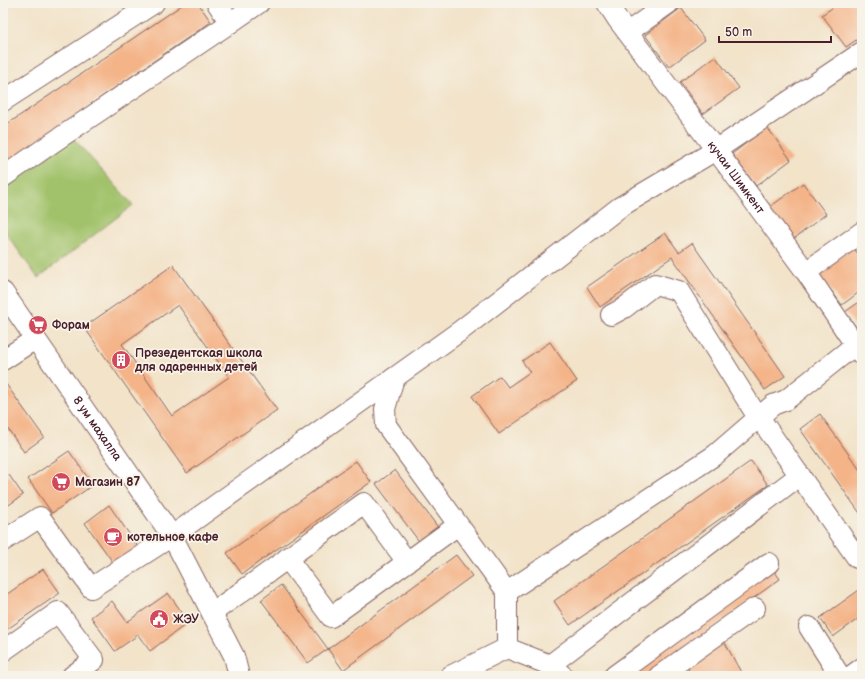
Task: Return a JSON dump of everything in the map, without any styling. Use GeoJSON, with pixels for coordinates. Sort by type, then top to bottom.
{"type":"FeatureCollection","features":[{"type":"Feature","properties":{"kind":"street"},"geometry":{"type":"LineString","coordinates":[[3,101],[154,3]]}},
{"type":"Feature","properties":{"kind":"street"},"geometry":{"type":"LineString","coordinates":[[217,3],[230,23]]}},
{"type":"Feature","properties":{"kind":"street"},"geometry":{"type":"LineString","coordinates":[[3,177],[55,140],[259,3]]}},
{"type":"Feature","properties":{"kind":"street","name":"кучаи Шимкент"},"geometry":{"type":"LineString","coordinates":[[607,3],[806,272],[859,350]]}},
{"type":"Feature","properties":{"kind":"street"},"geometry":{"type":"LineString","coordinates":[[628,32],[669,3]]}},
{"type":"Feature","properties":{"kind":"street"},"geometry":{"type":"LineString","coordinates":[[3,541],[40,517],[91,588],[172,536],[460,331],[620,207],[716,150],[862,52]]}},
{"type":"Feature","properties":{"kind":"street"},"geometry":{"type":"LineString","coordinates":[[806,272],[862,232]]}},
{"type":"Feature","properties":{"kind":"street"},"geometry":{"type":"LineString","coordinates":[[611,315],[624,308],[655,284],[679,291],[752,408],[857,558]]}},
{"type":"Feature","properties":{"kind":"street","name":"8 ум маҳалла"},"geometry":{"type":"LineString","coordinates":[[3,292],[172,536],[234,656],[239,676]]}},
{"type":"Feature","properties":{"kind":"street"},"geometry":{"type":"LineString","coordinates":[[3,360],[35,339]]}},
{"type":"Feature","properties":{"kind":"street"},"geometry":{"type":"LineString","coordinates":[[507,592],[715,455],[773,406],[786,400],[859,350]]}},
{"type":"Feature","properties":{"kind":"street"},"geometry":{"type":"LineString","coordinates":[[394,378],[385,409],[386,425],[507,592],[507,648]]}},
{"type":"Feature","properties":{"kind":"street"},"geometry":{"type":"LineString","coordinates":[[507,648],[556,670],[800,475]]}},
{"type":"Feature","properties":{"kind":"street"},"geometry":{"type":"LineString","coordinates":[[212,613],[364,503],[407,562]]}},
{"type":"Feature","properties":{"kind":"street"},"geometry":{"type":"LineString","coordinates":[[287,558],[331,617],[458,525]]}},
{"type":"Feature","properties":{"kind":"street"},"geometry":{"type":"LineString","coordinates":[[614,676],[769,563]]}},
{"type":"Feature","properties":{"kind":"street"},"geometry":{"type":"LineString","coordinates":[[660,676],[755,608]]}},
{"type":"Feature","properties":{"kind":"street"},"geometry":{"type":"LineString","coordinates":[[3,651],[58,612],[94,660],[72,676]]}},
{"type":"Feature","properties":{"kind":"street"},"geometry":{"type":"LineString","coordinates":[[809,627],[840,676]]}},
{"type":"Feature","properties":{"kind":"street"},"geometry":{"type":"LineString","coordinates":[[450,676],[507,648]]}},
{"type":"Feature","properties":{"kind":"street"},"geometry":{"type":"LineString","coordinates":[[851,676],[862,668]]}},
{"type":"Feature","properties":{"kind":"green space"},"geometry":{"type":"Polygon","coordinates":[[[73,138],[133,205],[38,278],[3,229],[3,188],[73,138]]]}},
{"type":"Feature","properties":{"kind":"building"},"geometry":{"type":"Polygon","coordinates":[[[185,3],[198,3],[211,22],[8,161],[3,155],[3,127],[185,3]]]}},
{"type":"Feature","properties":{"kind":"building"},"geometry":{"type":"Polygon","coordinates":[[[839,3],[862,3],[862,36],[846,47],[822,15],[839,3]]]}},
{"type":"Feature","properties":{"kind":"building"},"geometry":{"type":"Polygon","coordinates":[[[681,8],[705,40],[669,67],[645,35],[681,8]]]}},
{"type":"Feature","properties":{"kind":"building"},"geometry":{"type":"Polygon","coordinates":[[[715,56],[739,88],[703,114],[680,82],[715,56]]]}},
{"type":"Feature","properties":{"kind":"building"},"geometry":{"type":"Polygon","coordinates":[[[767,127],[791,160],[756,186],[732,154],[767,127]]]}},
{"type":"Feature","properties":{"kind":"building"},"geometry":{"type":"Polygon","coordinates":[[[803,183],[826,214],[791,241],[767,209],[803,183]]]}},
{"type":"Feature","properties":{"kind":"building"},"geometry":{"type":"Polygon","coordinates":[[[665,233],[679,252],[692,243],[785,376],[765,390],[672,257],[600,307],[587,287],[665,233]]]}},
{"type":"Feature","properties":{"kind":"building"},"geometry":{"type":"Polygon","coordinates":[[[853,247],[862,259],[862,290],[842,305],[818,273],[853,247]]]}},
{"type":"Feature","properties":{"kind":"building","name":"Презедентская школа для одаренных детей"},"geometry":{"type":"Polygon","coordinates":[[[173,265],[277,410],[187,473],[84,327],[173,265]],[[178,305],[122,344],[172,416],[229,377],[178,305]]]}},
{"type":"Feature","properties":{"kind":"building"},"geometry":{"type":"Polygon","coordinates":[[[862,300],[862,335],[845,312],[862,300]]]}},
{"type":"Feature","properties":{"kind":"building"},"geometry":{"type":"Polygon","coordinates":[[[550,342],[577,381],[499,434],[472,396],[500,376],[508,387],[530,372],[522,361],[550,342]]]}},
{"type":"Feature","properties":{"kind":"building"},"geometry":{"type":"Polygon","coordinates":[[[3,380],[44,437],[24,452],[3,422],[3,380]]]}},
{"type":"Feature","properties":{"kind":"building"},"geometry":{"type":"Polygon","coordinates":[[[820,414],[862,473],[862,516],[800,429],[820,414]]]}},
{"type":"Feature","properties":{"kind":"building","name":"Магазин 87"},"geometry":{"type":"Polygon","coordinates":[[[69,451],[93,485],[52,513],[28,479],[69,451]]]}},
{"type":"Feature","properties":{"kind":"building"},"geometry":{"type":"Polygon","coordinates":[[[356,461],[371,482],[242,574],[227,553],[356,461]]]}},
{"type":"Feature","properties":{"kind":"building"},"geometry":{"type":"Polygon","coordinates":[[[751,461],[768,485],[570,625],[554,601],[751,461]]]}},
{"type":"Feature","properties":{"kind":"building"},"geometry":{"type":"Polygon","coordinates":[[[395,470],[443,534],[424,548],[376,484],[395,470]]]}},
{"type":"Feature","properties":{"kind":"building"},"geometry":{"type":"Polygon","coordinates":[[[9,475],[23,495],[3,509],[3,480],[9,475]]]}},
{"type":"Feature","properties":{"kind":"building","name":"котельное кафе"},"geometry":{"type":"Polygon","coordinates":[[[109,505],[141,551],[117,568],[85,523],[109,505]]]}},
{"type":"Feature","properties":{"kind":"building"},"geometry":{"type":"Polygon","coordinates":[[[456,555],[472,576],[343,670],[328,649],[456,555]]]}},
{"type":"Feature","properties":{"kind":"building"},"geometry":{"type":"Polygon","coordinates":[[[772,568],[780,579],[645,676],[618,676],[772,568]]]}},
{"type":"Feature","properties":{"kind":"building"},"geometry":{"type":"Polygon","coordinates":[[[43,569],[60,593],[3,632],[3,597],[43,569]]]}},
{"type":"Feature","properties":{"kind":"building"},"geometry":{"type":"Polygon","coordinates":[[[281,585],[328,649],[308,663],[261,600],[281,585]]]}},
{"type":"Feature","properties":{"kind":"building"},"geometry":{"type":"Polygon","coordinates":[[[862,588],[862,616],[833,637],[820,618],[862,588]]]}},
{"type":"Feature","properties":{"kind":"building","name":"ЖЭУ"},"geometry":{"type":"Polygon","coordinates":[[[168,593],[189,622],[150,651],[138,635],[115,651],[91,617],[112,601],[127,622],[168,593]]]}},
{"type":"Feature","properties":{"kind":"building"},"geometry":{"type":"Polygon","coordinates":[[[724,641],[743,676],[692,676],[686,665],[724,641]]]}},
{"type":"Feature","properties":{"kind":"building"},"geometry":{"type":"Polygon","coordinates":[[[321,672],[324,676],[315,676],[321,672]]]}},
{"type":"Feature","properties":{"kind":"place","name":"Форам"},"geometry":{"type":"Point","coordinates":[38,325]}},
{"type":"Feature","properties":{"kind":"place","name":"Презедентская школа для одаренных детей"},"geometry":{"type":"Point","coordinates":[121,360]}},
{"type":"Feature","properties":{"kind":"place","name":"Магазин 87"},"geometry":{"type":"Point","coordinates":[61,482]}},
{"type":"Feature","properties":{"kind":"place","name":"котельное кафе"},"geometry":{"type":"Point","coordinates":[113,537]}},
{"type":"Feature","properties":{"kind":"place","name":"ЖЭУ"},"geometry":{"type":"Point","coordinates":[159,619]}}]}
